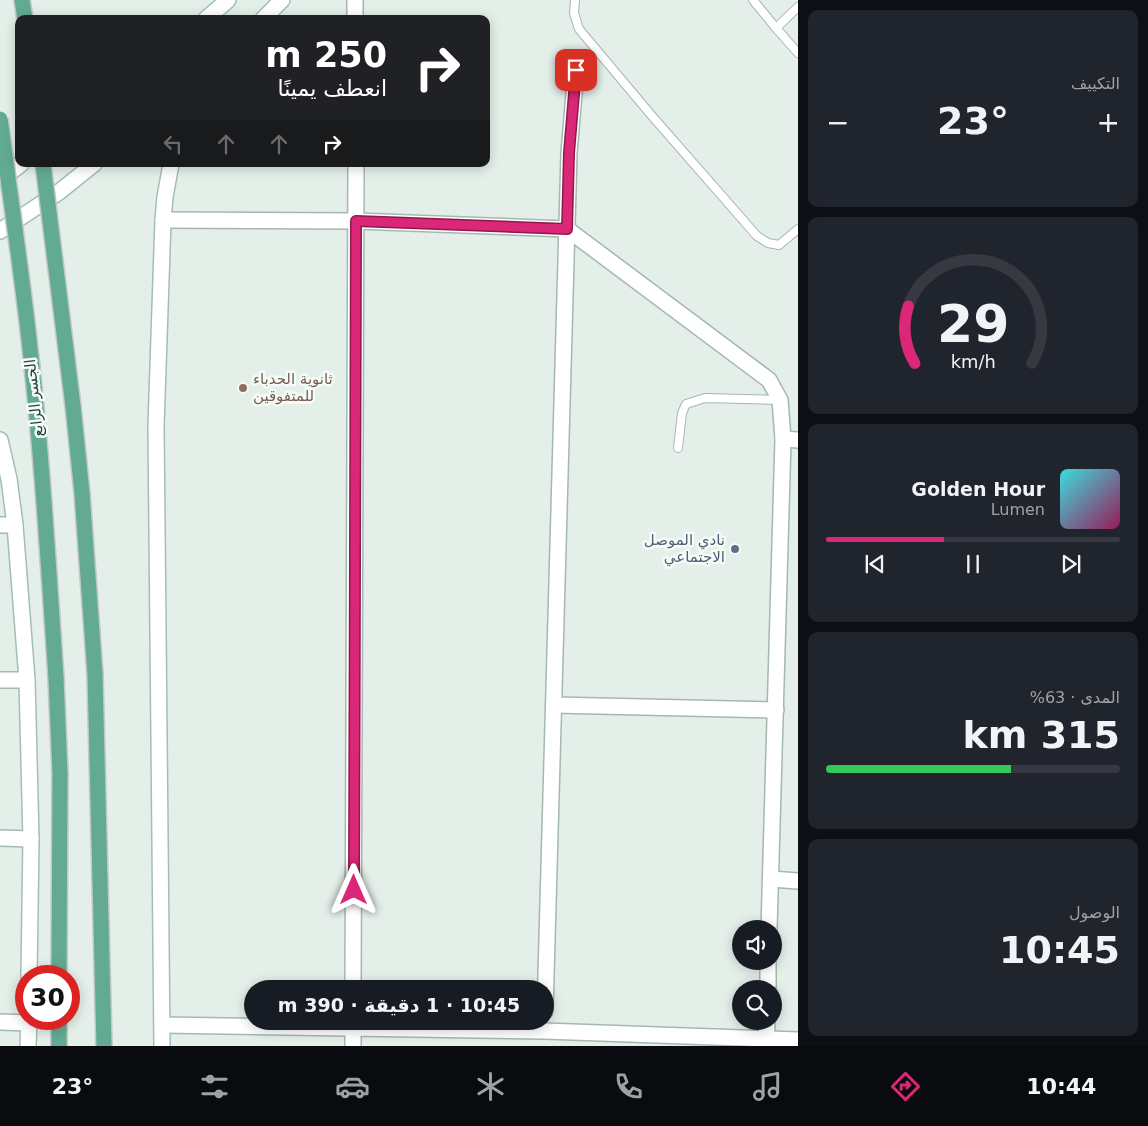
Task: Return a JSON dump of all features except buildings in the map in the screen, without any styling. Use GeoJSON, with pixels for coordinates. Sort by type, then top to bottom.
{"type":"FeatureCollection","features":[{"type":"Feature","properties":{"kind":"main road"},"geometry":{"type":"LineString","coordinates":[[22,0],[24,15]]}},
{"type":"Feature","properties":{"kind":"main road","name":"الجسر الرابع"},"geometry":{"type":"LineString","coordinates":[[0,119],[27,322],[44,502],[56,678],[60,773],[60,965]]}},
{"type":"Feature","properties":{"kind":"main road"},"geometry":{"type":"LineString","coordinates":[[43,167],[75,426],[88,568],[95,674],[104,1046]]}},
{"type":"Feature","properties":{"kind":"main road"},"geometry":{"type":"LineString","coordinates":[[59,1030],[59,1046]]}},
{"type":"Feature","properties":{"kind":"street"},"geometry":{"type":"LineString","coordinates":[[211,15],[228,0]]}},
{"type":"Feature","properties":{"kind":"street"},"geometry":{"type":"LineString","coordinates":[[267,15],[282,0]]}},
{"type":"Feature","properties":{"kind":"street"},"geometry":{"type":"LineString","coordinates":[[355,0],[355,15]]}},
{"type":"Feature","properties":{"kind":"street"},"geometry":{"type":"LineString","coordinates":[[546,980],[569,153],[576,70]]}},
{"type":"Feature","properties":{"kind":"street"},"geometry":{"type":"LineString","coordinates":[[0,180],[17,167]]}},
{"type":"Feature","properties":{"kind":"street"},"geometry":{"type":"LineString","coordinates":[[0,231],[59,192],[90,167]]}},
{"type":"Feature","properties":{"kind":"street"},"geometry":{"type":"LineString","coordinates":[[162,1046],[156,426],[165,197],[170,167]]}},
{"type":"Feature","properties":{"kind":"street"},"geometry":{"type":"LineString","coordinates":[[353,980],[356,167]]}},
{"type":"Feature","properties":{"kind":"street"},"geometry":{"type":"LineString","coordinates":[[164,220],[356,221],[567,229],[769,380],[780,400],[790,439],[776,710],[769,920]]}},
{"type":"Feature","properties":{"kind":"street"},"geometry":{"type":"LineString","coordinates":[[0,440],[8,479],[7,525],[27,680],[31,839],[29,965]]}},
{"type":"Feature","properties":{"kind":"street"},"geometry":{"type":"LineString","coordinates":[[0,680],[27,680]]}},
{"type":"Feature","properties":{"kind":"street"},"geometry":{"type":"LineString","coordinates":[[554,705],[776,710]]}},
{"type":"Feature","properties":{"kind":"street"},"geometry":{"type":"LineString","coordinates":[[0,838],[31,839]]}},
{"type":"Feature","properties":{"kind":"street"},"geometry":{"type":"LineString","coordinates":[[771,880],[798,880]]}},
{"type":"Feature","properties":{"kind":"street"},"geometry":{"type":"LineString","coordinates":[[0,1022],[15,1021]]}},
{"type":"Feature","properties":{"kind":"street"},"geometry":{"type":"LineString","coordinates":[[162,1025],[244,1025]]}},
{"type":"Feature","properties":{"kind":"street"},"geometry":{"type":"LineString","coordinates":[[28,1046],[29,1030]]}},
{"type":"Feature","properties":{"kind":"street"},"geometry":{"type":"LineString","coordinates":[[353,1030],[353,1046]]}},
{"type":"Feature","properties":{"kind":"street"},"geometry":{"type":"LineString","coordinates":[[481,1030],[766,1042],[798,1040]]}},
{"type":"Feature","properties":{"kind":"lane"},"geometry":{"type":"LineString","coordinates":[[575,0],[574,13],[580,29],[658,123],[757,236],[768,243],[778,245],[798,229]]}},
{"type":"Feature","properties":{"kind":"lane"},"geometry":{"type":"LineString","coordinates":[[753,0],[798,54]]}},
{"type":"Feature","properties":{"kind":"lane"},"geometry":{"type":"LineString","coordinates":[[776,28],[798,7]]}},
{"type":"Feature","properties":{"kind":"lane"},"geometry":{"type":"LineString","coordinates":[[678,448],[682,414],[686,404],[704,398],[780,400]]}},
{"type":"Feature","properties":{"kind":"place","name":"ثانوية الحدباء للمتفوقين"},"geometry":{"type":"Point","coordinates":[243,388]}},
{"type":"Feature","properties":{"kind":"place","name":"نادي الموصل الاجتماعي"},"geometry":{"type":"Point","coordinates":[735,549]}},
{"type":"Feature","properties":{"kind":"route"},"geometry":{"type":"LineString","coordinates":[[354,890],[356,221],[567,229],[569,153],[576,70]]}}]}
